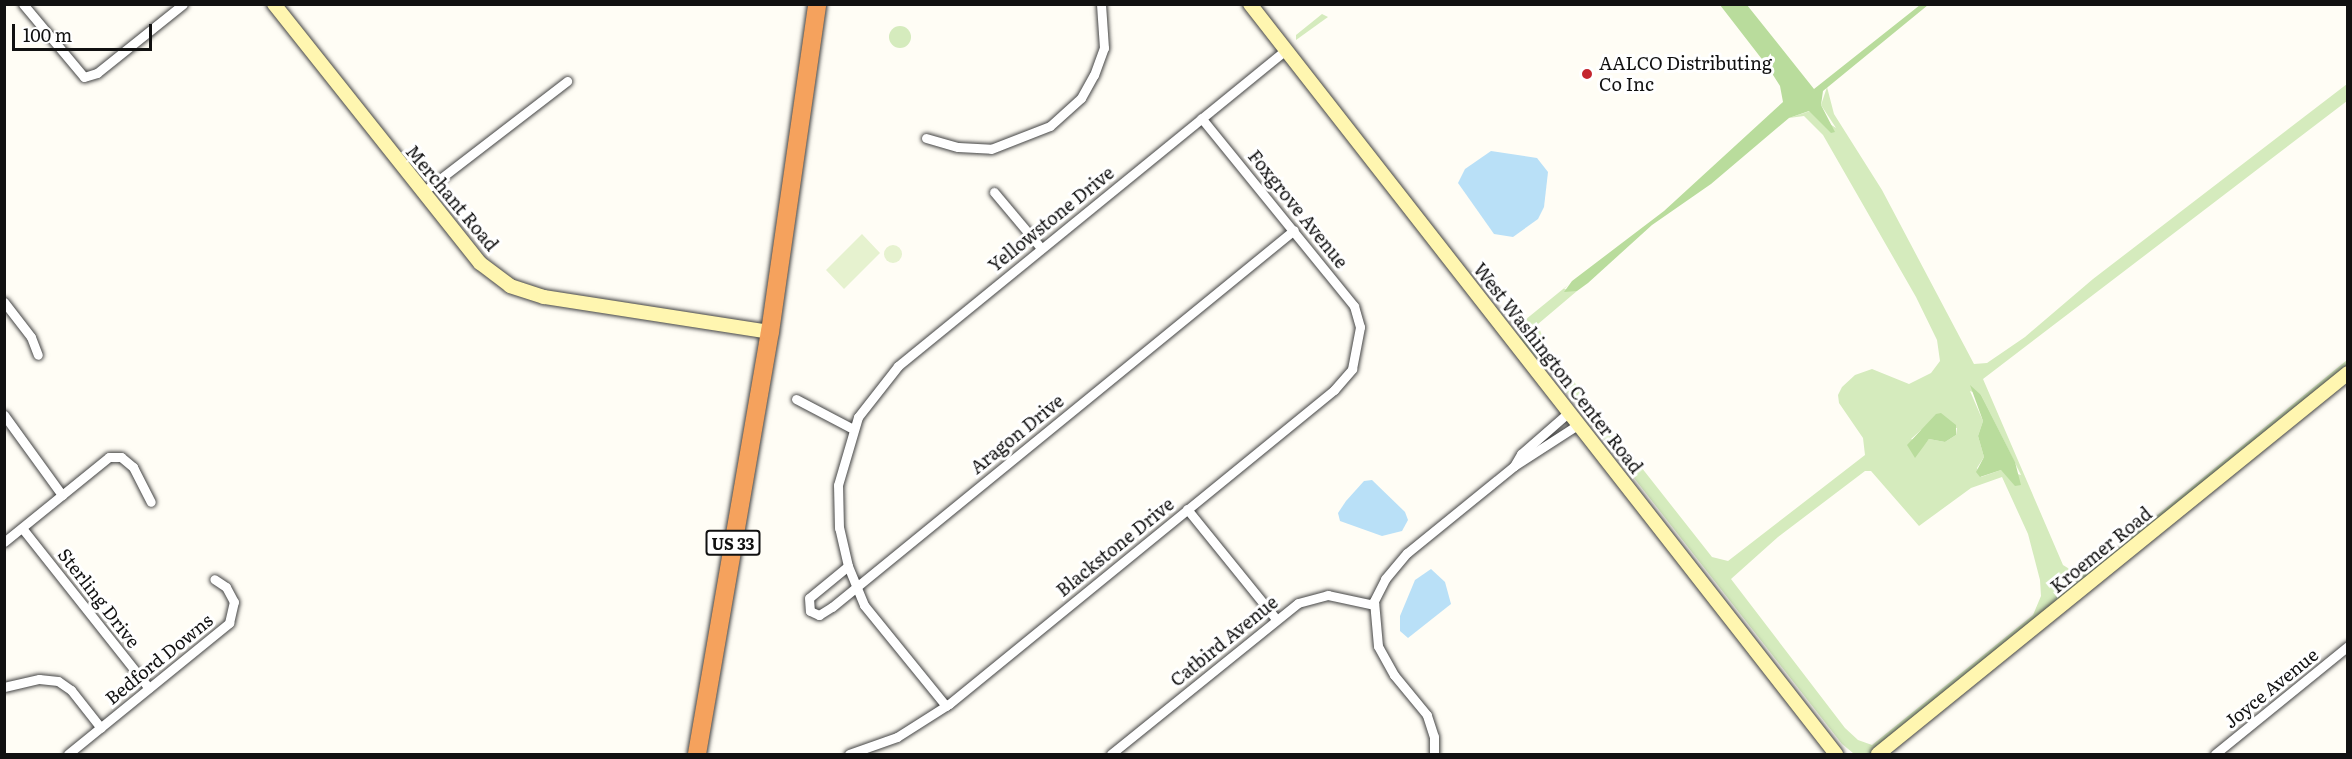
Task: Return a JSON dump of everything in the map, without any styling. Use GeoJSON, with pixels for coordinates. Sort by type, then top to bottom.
{"type":"FeatureCollection","features":[{"type":"Feature","properties":{"kind":"highway","name":"US 33"},"geometry":{"type":"LineString","coordinates":[[697,754],[770,332],[817,4]]}},
{"type":"Feature","properties":{"kind":"street"},"geometry":{"type":"LineString","coordinates":[[23,4],[84,77],[97,73],[183,4]]}},
{"type":"Feature","properties":{"kind":"street","name":"Merchant Road"},"geometry":{"type":"LineString","coordinates":[[274,4],[480,262],[510,286],[544,297],[770,332]]}},
{"type":"Feature","properties":{"kind":"street"},"geometry":{"type":"LineString","coordinates":[[926,138],[958,147],[991,149],[1050,126],[1081,98],[1094,75],[1104,48],[1101,4]]}},
{"type":"Feature","properties":{"kind":"street","name":"West Washington Center Road"},"geometry":{"type":"LineString","coordinates":[[1250,4],[1836,754]]}},
{"type":"Feature","properties":{"kind":"street","name":"Yellowstone Drive"},"geometry":{"type":"LineString","coordinates":[[946,706],[870,612],[856,588],[848,566],[839,528],[838,485],[853,429],[865,405],[893,371],[1285,50]]}},
{"type":"Feature","properties":{"kind":"street"},"geometry":{"type":"LineString","coordinates":[[423,192],[567,81]]}},
{"type":"Feature","properties":{"kind":"street","name":"Foxgrove Avenue"},"geometry":{"type":"LineString","coordinates":[[1201,118],[1347,296],[1360,327]]}},
{"type":"Feature","properties":{"kind":"street"},"geometry":{"type":"LineString","coordinates":[[994,192],[1041,248]]}},
{"type":"Feature","properties":{"kind":"street","name":"Aragon Drive"},"geometry":{"type":"LineString","coordinates":[[848,566],[812,595],[808,607],[819,615],[856,588],[1294,230]]}},
{"type":"Feature","properties":{"kind":"street"},"geometry":{"type":"LineString","coordinates":[[4,302],[31,337],[38,355]]}},
{"type":"Feature","properties":{"kind":"street","name":"Blackstone Drive"},"geometry":{"type":"LineString","coordinates":[[849,754],[897,737],[946,706],[1343,381],[1355,362],[1360,327]]}},
{"type":"Feature","properties":{"kind":"street","name":"Kroemer Road"},"geometry":{"type":"LineString","coordinates":[[1878,754],[2345,380]]}},
{"type":"Feature","properties":{"kind":"street"},"geometry":{"type":"LineString","coordinates":[[796,399],[853,429]]}},
{"type":"Feature","properties":{"kind":"street"},"geometry":{"type":"LineString","coordinates":[[1514,466],[1521,454],[1569,412]]}},
{"type":"Feature","properties":{"kind":"street"},"geometry":{"type":"LineString","coordinates":[[4,415],[62,495]]}},
{"type":"Feature","properties":{"kind":"street"},"geometry":{"type":"LineString","coordinates":[[1434,754],[1434,737],[1427,715],[1394,675],[1378,646],[1374,604],[1399,561],[1514,466],[1579,424]]}},
{"type":"Feature","properties":{"kind":"street"},"geometry":{"type":"LineString","coordinates":[[4,542],[114,456],[133,467],[152,502]]}},
{"type":"Feature","properties":{"kind":"street"},"geometry":{"type":"LineString","coordinates":[[1187,509],[1276,619]]}},
{"type":"Feature","properties":{"kind":"street","name":"Sterling Drive"},"geometry":{"type":"LineString","coordinates":[[22,528],[149,688]]}},
{"type":"Feature","properties":{"kind":"street","name":"Bedford Downs"},"geometry":{"type":"LineString","coordinates":[[68,754],[229,622],[234,602],[226,587],[214,579]]}},
{"type":"Feature","properties":{"kind":"street","name":"Catbird Avenue"},"geometry":{"type":"LineString","coordinates":[[1114,754],[1298,603],[1318,596],[1340,596],[1374,604]]}},
{"type":"Feature","properties":{"kind":"street","name":"Joyce Avenue"},"geometry":{"type":"LineString","coordinates":[[2215,754],[2348,646]]}},
{"type":"Feature","properties":{"kind":"street"},"geometry":{"type":"LineString","coordinates":[[4,687],[39,679],[58,681],[70,690],[101,728]]}},
{"type":"Feature","properties":{"kind":"green space"},"geometry":{"type":"Polygon","coordinates":[[[1720,5],[1747,5],[1814,89],[1920,5],[1928,5],[1823,91],[1821,105],[1835,132],[1831,133],[1809,111],[1789,118],[1711,184],[1652,225],[1588,283],[1577,291],[1564,292],[1572,281],[1664,211],[1783,102],[1780,86],[1768,67],[1720,5]]]}},
{"type":"Feature","properties":{"kind":"green space"},"geometry":{"type":"Polygon","coordinates":[[[1322,14],[1328,17],[1296,40],[1296,35],[1322,14]]]}},
{"type":"Feature","properties":{"kind":"green space"},"geometry":{"type":"Polygon","coordinates":[[[900,26],[908,29],[911,37],[908,45],[900,48],[892,45],[889,37],[892,29],[900,26]]]}},
{"type":"Feature","properties":{"kind":"green space"},"geometry":{"type":"Polygon","coordinates":[[[2347,84],[2347,101],[1983,379],[2063,565],[2079,575],[2095,566],[2347,360],[2347,365],[1871,753],[1853,753],[1842,744],[1555,377],[1519,338],[1526,329],[1525,320],[1568,285],[1564,289],[1577,291],[1538,324],[1545,345],[1712,557],[1728,561],[1865,455],[1863,438],[1839,403],[1838,395],[1842,387],[1855,375],[1872,369],[1909,384],[1931,373],[1940,361],[1937,340],[1916,297],[1823,135],[1804,116],[1789,118],[1810,111],[1836,128],[1821,105],[1827,87],[1834,114],[1882,190],[1974,364],[1987,363],[2025,337],[2093,279],[2347,84]],[[1970,391],[1983,421],[1978,436],[1984,457],[1977,468],[1981,477],[2001,470],[2021,475],[1981,395],[1970,391]],[[1957,428],[1921,430],[1911,439],[1924,445],[1929,439],[1945,442],[1956,435],[1957,428]],[[1865,471],[1778,537],[1731,579],[1845,728],[1858,740],[1872,745],[2033,615],[2041,596],[2040,580],[2028,534],[2002,477],[1971,488],[1919,526],[1871,471],[1865,471]]]}},
{"type":"Feature","properties":{"kind":"green space"},"geometry":{"type":"Polygon","coordinates":[[[862,234],[880,253],[844,289],[826,270],[862,234]]]}},
{"type":"Feature","properties":{"kind":"green space"},"geometry":{"type":"Polygon","coordinates":[[[893,245],[899,248],[902,254],[899,260],[893,263],[887,260],[884,254],[887,248],[893,245]]]}},
{"type":"Feature","properties":{"kind":"green space"},"geometry":{"type":"Polygon","coordinates":[[[1970,385],[1981,395],[2015,462],[2021,485],[2015,486],[2001,470],[1980,477],[1976,472],[1984,457],[1978,436],[1983,421],[1970,385]]]}},
{"type":"Feature","properties":{"kind":"green space"},"geometry":{"type":"Polygon","coordinates":[[[1941,413],[1956,425],[1956,435],[1945,442],[1929,439],[1915,458],[1907,445],[1936,414],[1941,413]]]}},
{"type":"Feature","properties":{"kind":"water"},"geometry":{"type":"Polygon","coordinates":[[[1491,151],[1537,158],[1548,172],[1544,207],[1538,219],[1513,237],[1494,234],[1458,183],[1465,169],[1491,151]]]}},
{"type":"Feature","properties":{"kind":"water"},"geometry":{"type":"Polygon","coordinates":[[[1372,480],[1405,512],[1408,520],[1402,531],[1382,536],[1340,521],[1338,513],[1346,501],[1364,481],[1372,480]]]}},
{"type":"Feature","properties":{"kind":"water"},"geometry":{"type":"Polygon","coordinates":[[[1431,569],[1445,582],[1451,604],[1408,638],[1400,631],[1400,616],[1415,580],[1431,569]]]}},
{"type":"Feature","properties":{"kind":"place","name":"AALCO Distributing Co Inc"},"geometry":{"type":"Point","coordinates":[1587,74]}}]}
